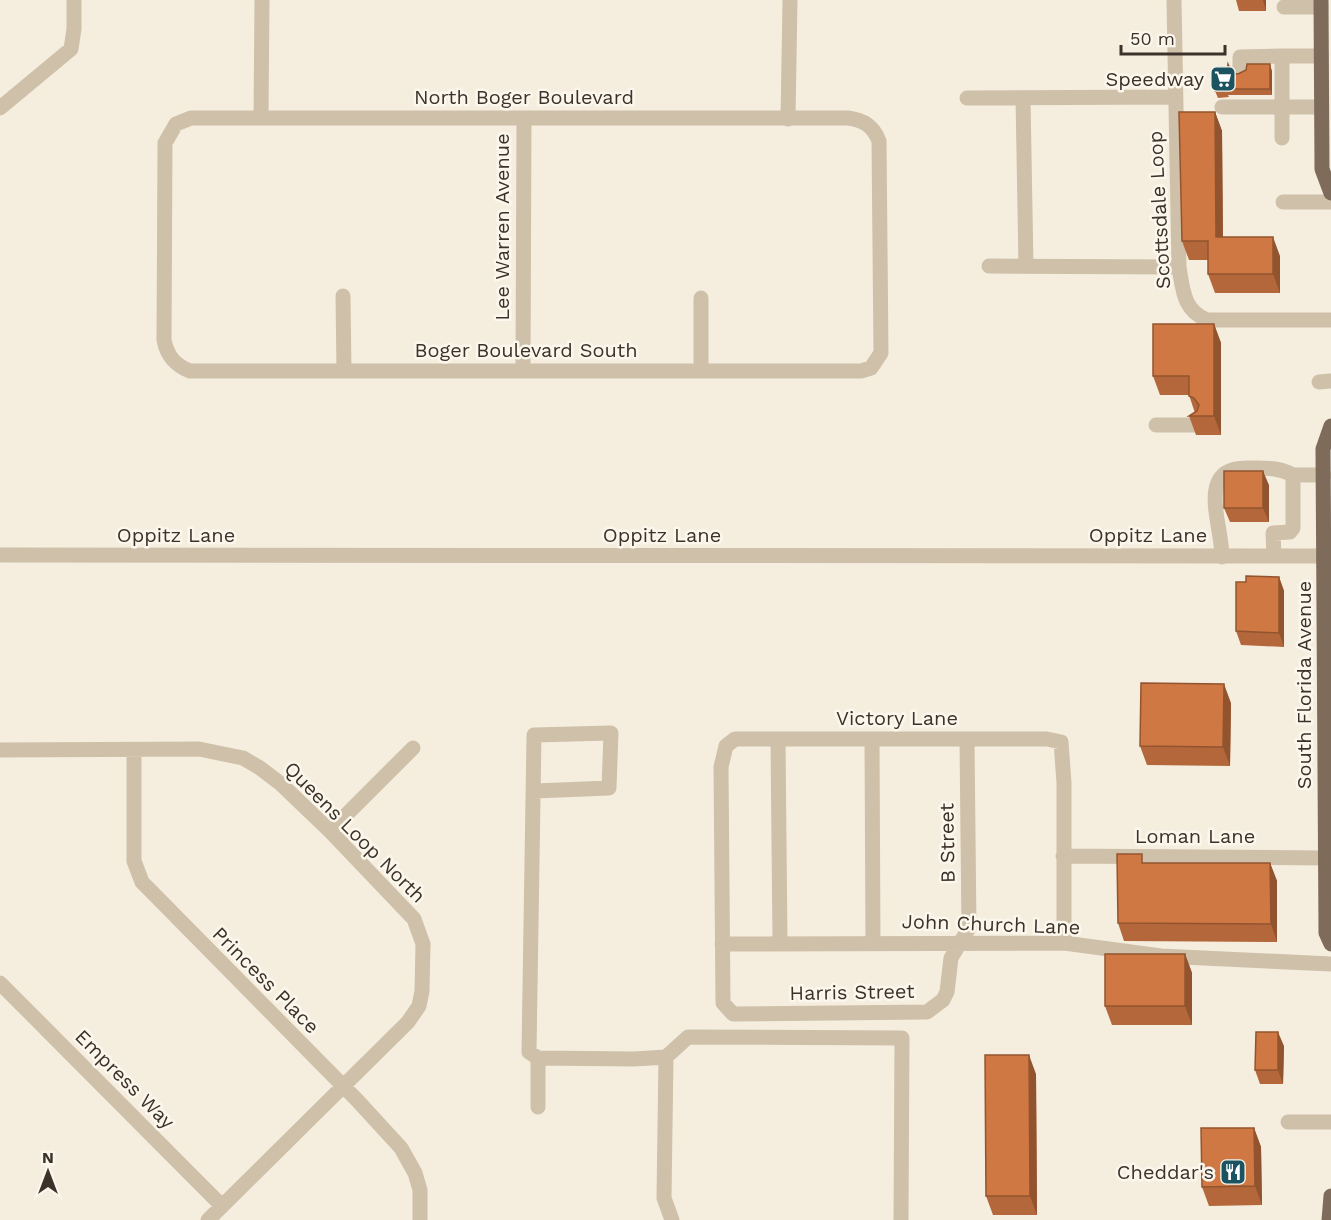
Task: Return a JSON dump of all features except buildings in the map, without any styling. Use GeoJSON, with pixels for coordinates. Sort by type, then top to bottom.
{"type":"FeatureCollection","features":[{"type":"Feature","properties":{"kind":"main road"},"geometry":{"type":"LineString","coordinates":[[1321,3],[1322,169],[1331,193]]}},
{"type":"Feature","properties":{"kind":"main road","name":"South Florida Avenue"},"geometry":{"type":"LineString","coordinates":[[1331,426],[1323,449],[1328,558],[1326,933],[1331,944]]}},
{"type":"Feature","properties":{"kind":"main road"},"geometry":{"type":"LineString","coordinates":[[1329,1220],[1331,1196]]}},
{"type":"Feature","properties":{"kind":"street"},"geometry":{"type":"LineString","coordinates":[[0,108],[71,49],[74,0]]}},
{"type":"Feature","properties":{"kind":"street"},"geometry":{"type":"LineString","coordinates":[[261,118],[262,0]]}},
{"type":"Feature","properties":{"kind":"street"},"geometry":{"type":"LineString","coordinates":[[788,119],[790,0]]}},
{"type":"Feature","properties":{"kind":"street","name":"Scottsdale Loop"},"geometry":{"type":"LineString","coordinates":[[1174,0],[1179,267],[1187,305],[1198,316],[1208,320],[1331,320]]}},
{"type":"Feature","properties":{"kind":"street"},"geometry":{"type":"LineString","coordinates":[[1284,7],[1321,3]]}},
{"type":"Feature","properties":{"kind":"street"},"geometry":{"type":"LineString","coordinates":[[1240,71],[1240,57],[1259,64],[1282,56],[1321,56]]}},
{"type":"Feature","properties":{"kind":"street"},"geometry":{"type":"LineString","coordinates":[[1282,56],[1282,138]]}},
{"type":"Feature","properties":{"kind":"street"},"geometry":{"type":"LineString","coordinates":[[967,98],[1175,97]]}},
{"type":"Feature","properties":{"kind":"street"},"geometry":{"type":"LineString","coordinates":[[1023,98],[1026,266]]}},
{"type":"Feature","properties":{"kind":"street"},"geometry":{"type":"LineString","coordinates":[[1222,107],[1240,101],[1260,101],[1282,107],[1321,107]]}},
{"type":"Feature","properties":{"kind":"street","name":"North Boger Boulevard"},"geometry":{"type":"LineString","coordinates":[[174,362],[164,340],[165,143],[176,124],[191,118],[848,118],[871,127],[879,141],[882,346],[877,361]]}},
{"type":"Feature","properties":{"kind":"street","name":"Lee Warren Avenue"},"geometry":{"type":"LineString","coordinates":[[523,371],[524,118]]}},
{"type":"Feature","properties":{"kind":"street"},"geometry":{"type":"LineString","coordinates":[[1283,202],[1331,202]]}},
{"type":"Feature","properties":{"kind":"street"},"geometry":{"type":"LineString","coordinates":[[989,266],[1179,267]]}},
{"type":"Feature","properties":{"kind":"street"},"geometry":{"type":"LineString","coordinates":[[343,296],[344,371]]}},
{"type":"Feature","properties":{"kind":"street"},"geometry":{"type":"LineString","coordinates":[[701,298],[701,371]]}},
{"type":"Feature","properties":{"kind":"street","name":"Boger Boulevard South"},"geometry":{"type":"LineString","coordinates":[[174,362],[190,370],[861,371],[871,368],[877,361]]}},
{"type":"Feature","properties":{"kind":"street"},"geometry":{"type":"LineString","coordinates":[[1156,425],[1196,425]]}},
{"type":"Feature","properties":{"kind":"street"},"geometry":{"type":"LineString","coordinates":[[1222,556],[1216,500],[1217,478],[1226,470],[1235,467],[1279,468],[1293,475],[1324,475]]}},
{"type":"Feature","properties":{"kind":"street"},"geometry":{"type":"LineString","coordinates":[[1274,556],[1273,533],[1290,532],[1293,528],[1293,475]]}},
{"type":"Feature","properties":{"kind":"street","name":"Oppitz Lane"},"geometry":{"type":"LineString","coordinates":[[0,555],[1274,556],[1328,558]]}},
{"type":"Feature","properties":{"kind":"street"},"geometry":{"type":"LineString","coordinates":[[535,791],[609,788],[611,733],[534,735],[535,791],[529,1052],[538,1058],[634,1059],[666,1057],[688,1037],[902,1038],[901,1220]]}},
{"type":"Feature","properties":{"kind":"street","name":"Victory Lane"},"geometry":{"type":"LineString","coordinates":[[722,944],[721,767],[729,744],[735,739],[1047,739],[1061,742],[1063,747],[1063,856]]}},
{"type":"Feature","properties":{"kind":"street"},"geometry":{"type":"LineString","coordinates":[[778,740],[780,942]]}},
{"type":"Feature","properties":{"kind":"street"},"geometry":{"type":"LineString","coordinates":[[872,740],[873,942]]}},
{"type":"Feature","properties":{"kind":"street","name":"B Street"},"geometry":{"type":"LineString","coordinates":[[960,943],[969,928],[967,740]]}},
{"type":"Feature","properties":{"kind":"street"},"geometry":{"type":"LineString","coordinates":[[330,831],[413,748]]}},
{"type":"Feature","properties":{"kind":"street","name":"Queens Loop North"},"geometry":{"type":"LineString","coordinates":[[0,750],[199,749],[243,758],[281,784],[330,831],[414,919],[423,944],[422,991],[419,1006],[408,1022],[221,1204],[208,1220]]}},
{"type":"Feature","properties":{"kind":"street","name":"Princess Place"},"geometry":{"type":"LineString","coordinates":[[134,750],[134,861],[142,882],[393,1138],[408,1158],[420,1190],[420,1220]]}},
{"type":"Feature","properties":{"kind":"street"},"geometry":{"type":"LineString","coordinates":[[1063,856],[1064,943]]}},
{"type":"Feature","properties":{"kind":"street","name":"Loman Lane"},"geometry":{"type":"LineString","coordinates":[[1063,856],[1326,858]]}},
{"type":"Feature","properties":{"kind":"street","name":"John Church Lane"},"geometry":{"type":"LineString","coordinates":[[722,944],[780,942],[1064,943],[1161,956],[1331,964]]}},
{"type":"Feature","properties":{"kind":"street","name":"Harris Street"},"geometry":{"type":"LineString","coordinates":[[722,944],[721,991],[723,1003],[733,1014],[927,1012],[943,1000],[947,992],[951,958],[960,943]]}},
{"type":"Feature","properties":{"kind":"street","name":"Empress Way"},"geometry":{"type":"LineString","coordinates":[[0,983],[221,1204]]}},
{"type":"Feature","properties":{"kind":"street"},"geometry":{"type":"LineString","coordinates":[[666,1057],[664,1198],[672,1220]]}},
{"type":"Feature","properties":{"kind":"street"},"geometry":{"type":"LineString","coordinates":[[538,1058],[538,1107]]}},
{"type":"Feature","properties":{"kind":"street"},"geometry":{"type":"LineString","coordinates":[[1288,1122],[1331,1122]]}},
{"type":"Feature","properties":{"kind":"place","name":"Speedway"},"geometry":{"type":"Point","coordinates":[1223,79]}},
{"type":"Feature","properties":{"kind":"place","name":"Cheddar's"},"geometry":{"type":"Point","coordinates":[1233,1172]}}]}
